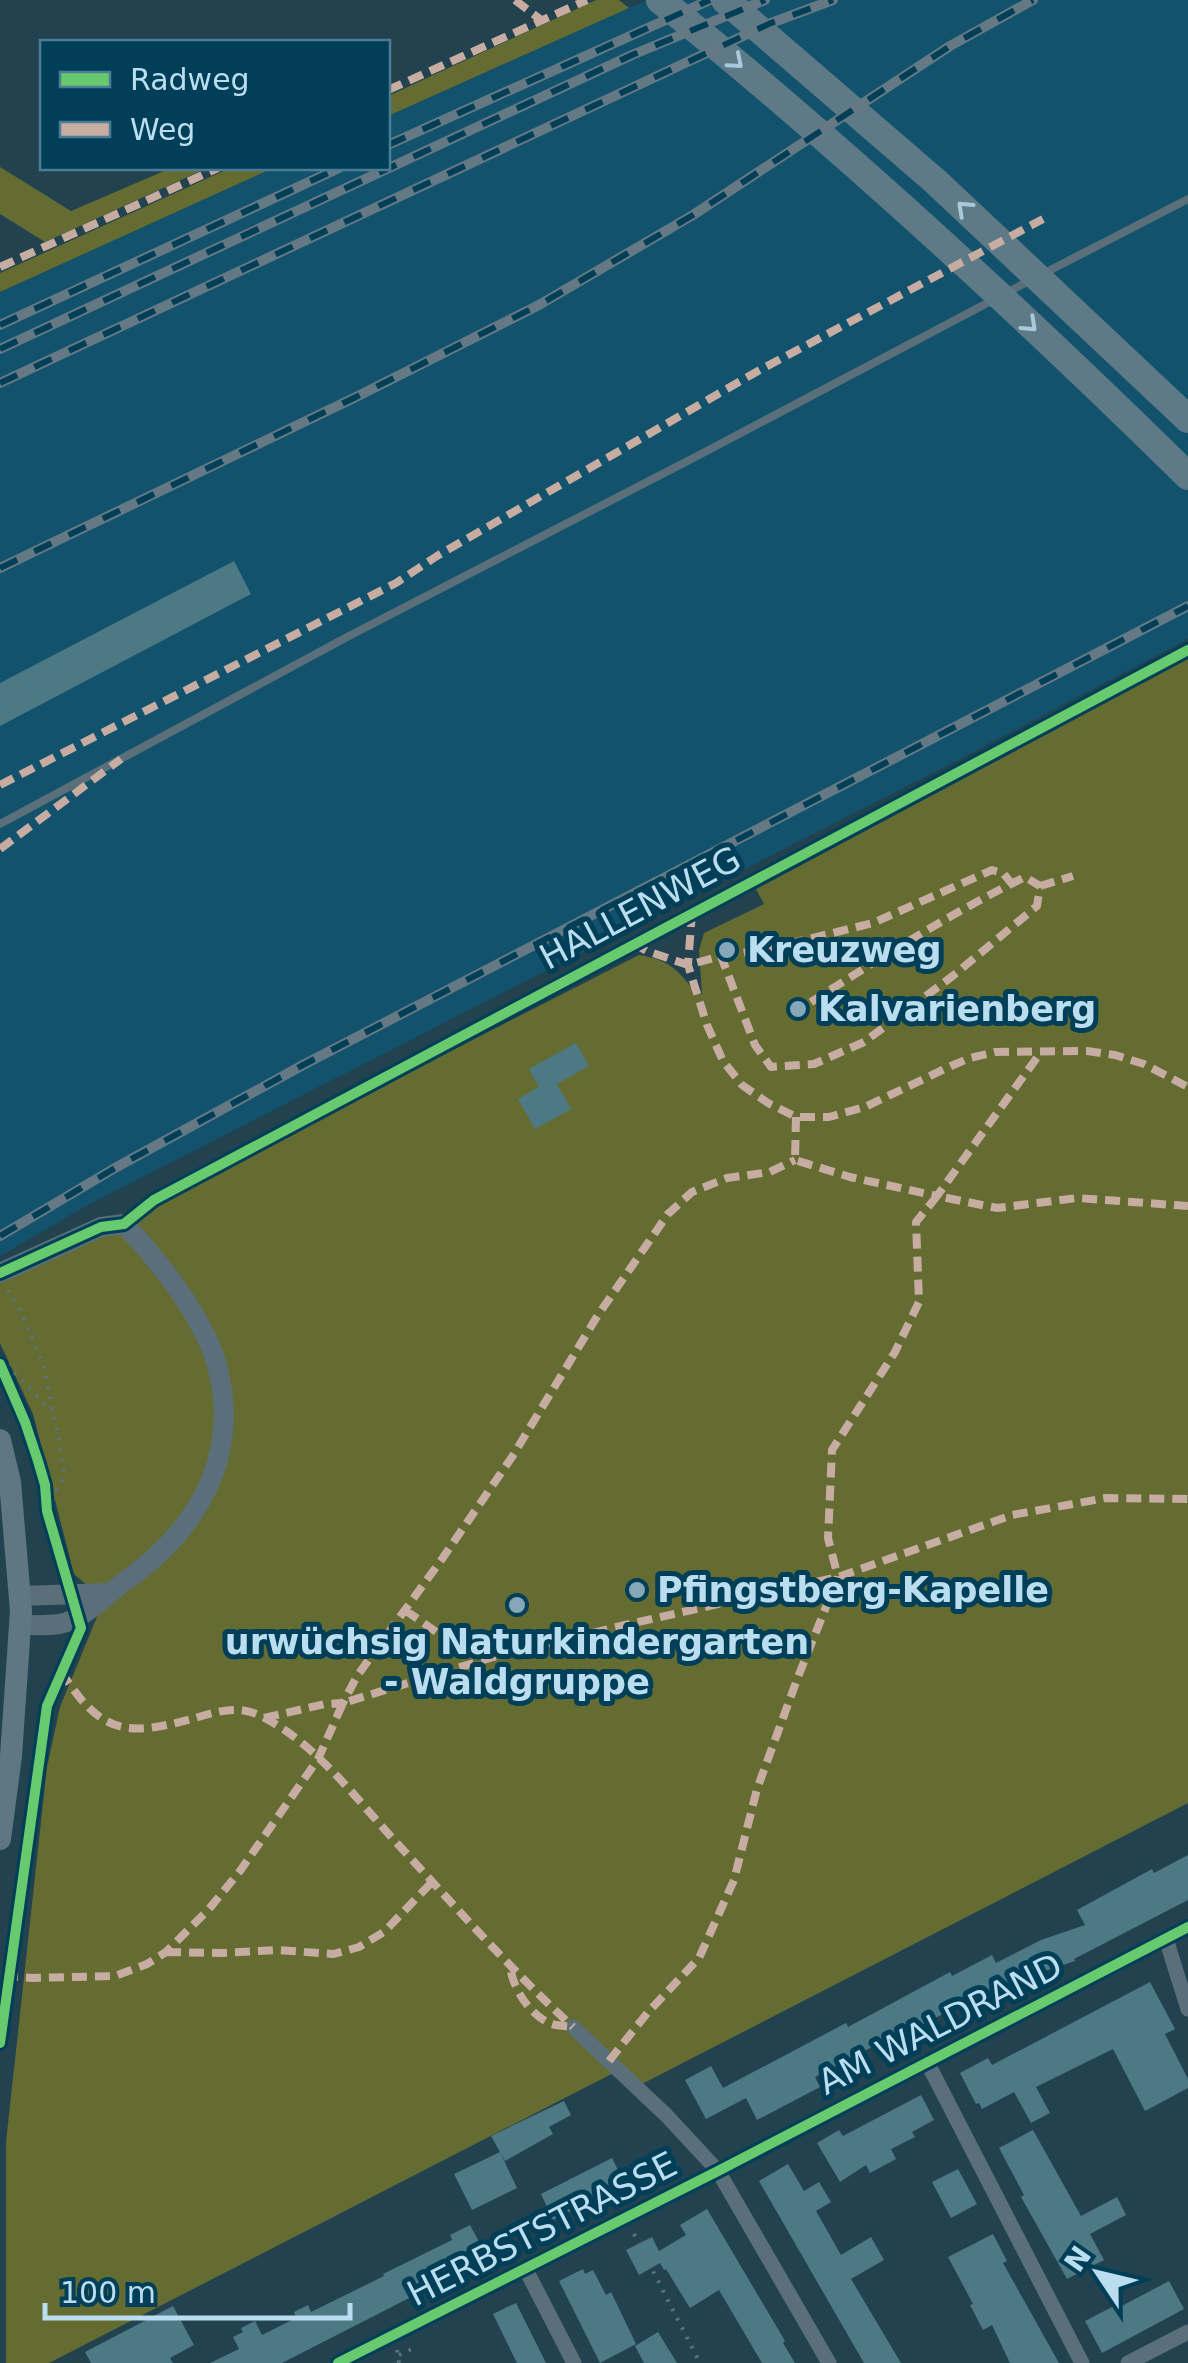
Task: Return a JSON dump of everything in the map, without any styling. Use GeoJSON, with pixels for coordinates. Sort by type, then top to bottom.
{"type":"FeatureCollection","features":[{"type":"Feature","properties":{"kind":"highway"},"geometry":{"type":"LineString","coordinates":[[660,0],[899,202],[1188,476]]}},
{"type":"Feature","properties":{"kind":"highway"},"geometry":{"type":"LineString","coordinates":[[726,0],[934,181],[1188,419]]}},
{"type":"Feature","properties":{"kind":"main road"},"geometry":{"type":"LineString","coordinates":[[0,1440],[10,1482],[21,1596],[11,1756],[0,1839]]}},
{"type":"Feature","properties":{"kind":"street","name":"HALLENWEG"},"geometry":{"type":"LineString","coordinates":[[124,1224],[154,1200],[1188,650]]}},
{"type":"Feature","properties":{"kind":"street"},"geometry":{"type":"LineString","coordinates":[[0,1275],[102,1227],[124,1224],[142,1242],[198,1320],[216,1360],[223,1393],[224,1426],[218,1464],[203,1501],[176,1537],[94,1606],[62,1624],[21,1625]]}},
{"type":"Feature","properties":{"kind":"street"},"geometry":{"type":"LineString","coordinates":[[21,1596],[108,1592]]}},
{"type":"Feature","properties":{"kind":"street","name":"AM WALDRAND"},"geometry":{"type":"LineString","coordinates":[[718,2171],[1188,1927]]}},
{"type":"Feature","properties":{"kind":"street"},"geometry":{"type":"LineString","coordinates":[[1166,1939],[1188,2009]]}},
{"type":"Feature","properties":{"kind":"street"},"geometry":{"type":"LineString","coordinates":[[573,2027],[667,2116],[718,2171],[829,2363]]}},
{"type":"Feature","properties":{"kind":"street"},"geometry":{"type":"LineString","coordinates":[[927,2062],[1082,2363]]}},
{"type":"Feature","properties":{"kind":"street","name":"HERBSTSTRASSE"},"geometry":{"type":"LineString","coordinates":[[338,2363],[718,2171]]}},
{"type":"Feature","properties":{"kind":"street"},"geometry":{"type":"LineString","coordinates":[[526,2268],[574,2363]]}},
{"type":"Feature","properties":{"kind":"street"},"geometry":{"type":"LineString","coordinates":[[1128,2363],[1188,2332]]}},
{"type":"Feature","properties":{"kind":"lane"},"geometry":{"type":"LineString","coordinates":[[0,824],[349,636],[1188,198]]}},
{"type":"Feature","properties":{"kind":"path"},"geometry":{"type":"LineString","coordinates":[[0,1275],[20,1308],[43,1364],[60,1445],[64,1475],[47,1511]]}},
{"type":"Feature","properties":{"kind":"path"},"geometry":{"type":"LineString","coordinates":[[0,1357],[51,1411]]}},
{"type":"Feature","properties":{"kind":"path"},"geometry":{"type":"LineString","coordinates":[[626,2218],[700,2363]]}},
{"type":"Feature","properties":{"kind":"path"},"geometry":{"type":"LineString","coordinates":[[399,2354],[414,2348]]}},
{"type":"Feature","properties":{"kind":"shaded area"},"geometry":{"type":"Polygon","coordinates":[[[647,0],[1188,0],[1188,639],[86,1206],[0,1256],[0,292],[269,170],[390,170],[390,115],[647,0]]]}},
{"type":"Feature","properties":{"kind":"green space"},"geometry":{"type":"Polygon","coordinates":[[[596,0],[619,0],[629,8],[390,115],[390,95],[596,0]]]}},
{"type":"Feature","properties":{"kind":"green space"},"geometry":{"type":"Polygon","coordinates":[[[0,167],[71,211],[166,170],[203,170],[45,242],[0,214],[0,167]]]}},
{"type":"Feature","properties":{"kind":"green space"},"geometry":{"type":"Polygon","coordinates":[[[226,170],[269,170],[0,292],[0,273],[226,170]]]}},
{"type":"Feature","properties":{"kind":"green space"},"geometry":{"type":"Polygon","coordinates":[[[1188,659],[1188,1803],[642,2084],[625,2067],[49,2363],[6,2363],[6,2142],[47,1767],[60,1707],[104,1600],[74,1574],[33,1414],[0,1343],[0,1283],[639,955],[666,963],[697,994],[702,994],[699,950],[704,933],[764,904],[756,889],[1188,659]]]}},
{"type":"Feature","properties":{"kind":"building"},"geometry":{"type":"Polygon","coordinates":[[[234,561],[251,594],[0,726],[0,683],[234,561]]]}},
{"type":"Feature","properties":{"kind":"building"},"geometry":{"type":"Polygon","coordinates":[[[576,1043],[589,1066],[557,1084],[571,1109],[535,1129],[518,1099],[539,1087],[529,1069],[576,1043]]]}},
{"type":"Feature","properties":{"kind":"building"},"geometry":{"type":"Polygon","coordinates":[[[1188,1855],[1188,1900],[1075,1961],[1033,1975],[1036,1979],[969,2012],[964,2003],[903,2035],[906,2041],[887,2051],[883,2044],[874,2046],[815,2077],[820,2087],[757,2120],[746,2098],[706,2119],[685,2080],[711,2066],[723,2088],[950,1972],[952,1976],[992,1955],[996,1963],[1041,1940],[1085,1925],[1077,1910],[1152,1869],[1154,1873],[1188,1855]]]}},
{"type":"Feature","properties":{"kind":"building"},"geometry":{"type":"Polygon","coordinates":[[[1150,1982],[1175,2029],[1165,2034],[1188,2079],[1188,2088],[1145,2111],[1113,2049],[1036,2087],[1050,2113],[1031,2123],[1014,2092],[982,2109],[976,2104],[960,2073],[988,2058],[992,2065],[1150,1982]]]}},
{"type":"Feature","properties":{"kind":"building"},"geometry":{"type":"Polygon","coordinates":[[[921,2095],[934,2120],[912,2132],[915,2137],[891,2149],[896,2159],[870,2173],[866,2165],[840,2182],[817,2143],[839,2130],[843,2136],[921,2095]]]}},
{"type":"Feature","properties":{"kind":"building"},"geometry":{"type":"Polygon","coordinates":[[[564,2101],[571,2115],[549,2127],[553,2134],[505,2161],[491,2136],[564,2101]]]}},
{"type":"Feature","properties":{"kind":"building"},"geometry":{"type":"Polygon","coordinates":[[[1033,2130],[1081,2216],[1117,2197],[1126,2215],[1090,2234],[1104,2260],[1067,2279],[1021,2197],[1024,2195],[999,2148],[1033,2130]]]}},
{"type":"Feature","properties":{"kind":"building"},"geometry":{"type":"Polygon","coordinates":[[[500,2152],[517,2188],[472,2210],[454,2174],[500,2152]]]}},
{"type":"Feature","properties":{"kind":"building"},"geometry":{"type":"Polygon","coordinates":[[[612,2158],[625,2184],[553,2220],[541,2194],[612,2158]]]}},
{"type":"Feature","properties":{"kind":"building"},"geometry":{"type":"Polygon","coordinates":[[[788,2164],[804,2191],[819,2182],[831,2202],[816,2211],[841,2255],[871,2237],[884,2260],[851,2279],[901,2363],[864,2363],[759,2181],[788,2164]]]}},
{"type":"Feature","properties":{"kind":"building"},"geometry":{"type":"Polygon","coordinates":[[[958,2169],[977,2204],[951,2218],[932,2182],[958,2169]]]}},
{"type":"Feature","properties":{"kind":"building"},"geometry":{"type":"Polygon","coordinates":[[[707,2209],[795,2363],[762,2363],[719,2290],[690,2308],[660,2263],[639,2275],[626,2250],[652,2237],[659,2251],[686,2235],[680,2225],[707,2209]]]}},
{"type":"Feature","properties":{"kind":"building"},"geometry":{"type":"Polygon","coordinates":[[[470,2225],[483,2249],[462,2260],[466,2269],[282,2363],[210,2363],[239,2349],[233,2337],[243,2332],[241,2328],[255,2321],[262,2335],[296,2318],[294,2312],[308,2305],[311,2312],[384,2276],[452,2240],[450,2235],[470,2225]]]}},
{"type":"Feature","properties":{"kind":"building"},"geometry":{"type":"Polygon","coordinates":[[[993,2234],[1007,2261],[1003,2263],[1059,2363],[1010,2363],[992,2325],[983,2330],[970,2305],[973,2304],[948,2257],[993,2234]]]}},
{"type":"Feature","properties":{"kind":"building"},"geometry":{"type":"Polygon","coordinates":[[[583,2269],[585,2274],[593,2270],[606,2295],[611,2292],[636,2344],[600,2363],[559,2281],[583,2269]]]}},
{"type":"Feature","properties":{"kind":"building"},"geometry":{"type":"Polygon","coordinates":[[[1169,2281],[1184,2309],[1102,2353],[1085,2321],[1169,2281]]]}},
{"type":"Feature","properties":{"kind":"building"},"geometry":{"type":"Polygon","coordinates":[[[516,2303],[546,2363],[517,2363],[493,2314],[516,2303]]]}},
{"type":"Feature","properties":{"kind":"building"},"geometry":{"type":"Polygon","coordinates":[[[173,2306],[194,2345],[170,2358],[173,2363],[91,2363],[85,2352],[173,2306]]]}},
{"type":"Feature","properties":{"kind":"building"},"geometry":{"type":"Polygon","coordinates":[[[658,2332],[677,2363],[644,2363],[635,2346],[658,2332]]]}},
{"type":"Feature","properties":{"kind":"railway"},"geometry":{"type":"LineString","coordinates":[[390,144],[710,0]]}},
{"type":"Feature","properties":{"kind":"railway"},"geometry":{"type":"LineString","coordinates":[[390,168],[632,55],[765,0]]}},
{"type":"Feature","properties":{"kind":"railway"},"geometry":{"type":"LineString","coordinates":[[0,383],[771,23],[833,0]]}},
{"type":"Feature","properties":{"kind":"railway"},"geometry":{"type":"LineString","coordinates":[[0,568],[539,305],[693,215],[950,46],[1033,0]]}},
{"type":"Feature","properties":{"kind":"railway"},"geometry":{"type":"LineString","coordinates":[[0,325],[335,170]]}},
{"type":"Feature","properties":{"kind":"railway"},"geometry":{"type":"LineString","coordinates":[[0,349],[385,170]]}},
{"type":"Feature","properties":{"kind":"railway"},"geometry":{"type":"LineString","coordinates":[[0,1236],[303,1065],[1188,606]]}},
{"type":"Feature","properties":{"kind":"marked path"},"geometry":{"type":"LineString","coordinates":[[515,0],[541,20]]}},
{"type":"Feature","properties":{"kind":"marked path"},"geometry":{"type":"LineString","coordinates":[[390,89],[587,0]]}},
{"type":"Feature","properties":{"kind":"marked path"},"geometry":{"type":"LineString","coordinates":[[0,267],[214,170]]}},
{"type":"Feature","properties":{"kind":"marked path"},"geometry":{"type":"LineString","coordinates":[[0,785],[396,583],[758,371],[1043,219]]}},
{"type":"Feature","properties":{"kind":"marked path"},"geometry":{"type":"LineString","coordinates":[[0,849],[121,759]]}},
{"type":"Feature","properties":{"kind":"marked path"},"geometry":{"type":"LineString","coordinates":[[721,956],[768,949],[873,923],[992,870],[1003,873],[1012,884]]}},
{"type":"Feature","properties":{"kind":"marked path"},"geometry":{"type":"LineString","coordinates":[[1040,886],[1073,876]]}},
{"type":"Feature","properties":{"kind":"marked path"},"geometry":{"type":"LineString","coordinates":[[633,943],[688,965],[721,956],[755,1045],[771,1067],[814,1064],[864,1042],[954,975],[1037,906],[1040,886],[1025,877],[997,891],[808,1004]]}},
{"type":"Feature","properties":{"kind":"marked path"},"geometry":{"type":"LineString","coordinates":[[692,912],[688,965],[723,1061],[742,1085],[796,1117],[829,1117],[865,1107],[951,1066],[995,1052],[1087,1051],[1115,1055],[1144,1064],[1188,1087]]}},
{"type":"Feature","properties":{"kind":"marked path"},"geometry":{"type":"LineString","coordinates":[[796,1117],[795,1160],[937,1196],[1041,1052]]}},
{"type":"Feature","properties":{"kind":"marked path"},"geometry":{"type":"LineString","coordinates":[[264,1718],[343,1703],[357,1676],[512,1457],[598,1315],[668,1214],[692,1192],[727,1178],[770,1172],[795,1160]]}},
{"type":"Feature","properties":{"kind":"marked path"},"geometry":{"type":"LineString","coordinates":[[609,2061],[699,1958],[734,1880],[757,1789],[838,1577],[828,1538],[832,1450],[895,1352],[919,1302],[916,1222],[937,1196],[997,1208],[1077,1198],[1188,1206]]}},
{"type":"Feature","properties":{"kind":"marked path"},"geometry":{"type":"LineString","coordinates":[[3,1976],[115,1976],[166,1952],[240,1871],[318,1759],[343,1703],[493,1657],[838,1577],[1012,1515],[1106,1498],[1188,1499]]}},
{"type":"Feature","properties":{"kind":"marked path"},"geometry":{"type":"LineString","coordinates":[[405,1610],[442,1636],[492,1657]]}},
{"type":"Feature","properties":{"kind":"marked path"},"geometry":{"type":"LineString","coordinates":[[61,1671],[91,1710],[121,1726],[156,1727],[239,1710],[281,1727],[333,1772],[526,1982],[573,2027]]}},
{"type":"Feature","properties":{"kind":"marked path"},"geometry":{"type":"LineString","coordinates":[[166,1952],[277,1950],[334,1954],[359,1947],[384,1932],[432,1882]]}},
{"type":"Feature","properties":{"kind":"marked path"},"geometry":{"type":"LineString","coordinates":[[511,1972],[520,1994],[536,2014],[551,2024],[573,2027]]}},
{"type":"Feature","properties":{"kind":"cycle path"},"geometry":{"type":"LineString","coordinates":[[0,1273],[101,1227],[124,1224],[154,1200],[1188,650]]}},
{"type":"Feature","properties":{"kind":"cycle path"},"geometry":{"type":"LineString","coordinates":[[0,1364],[38,1461],[47,1511],[81,1628],[47,1706],[0,2043]]}},
{"type":"Feature","properties":{"kind":"cycle path"},"geometry":{"type":"LineString","coordinates":[[338,2363],[1188,1927]]}},
{"type":"Feature","properties":{"kind":"place","name":"Kreuzweg"},"geometry":{"type":"Point","coordinates":[727,950]}},
{"type":"Feature","properties":{"kind":"place","name":"Kalvarienberg"},"geometry":{"type":"Point","coordinates":[798,1009]}},
{"type":"Feature","properties":{"kind":"place","name":"Pfingstberg-Kapelle"},"geometry":{"type":"Point","coordinates":[637,1590]}},
{"type":"Feature","properties":{"kind":"place","name":"urwüchsig Naturkindergarten - Waldgruppe"},"geometry":{"type":"Point","coordinates":[517,1605]}}]}
